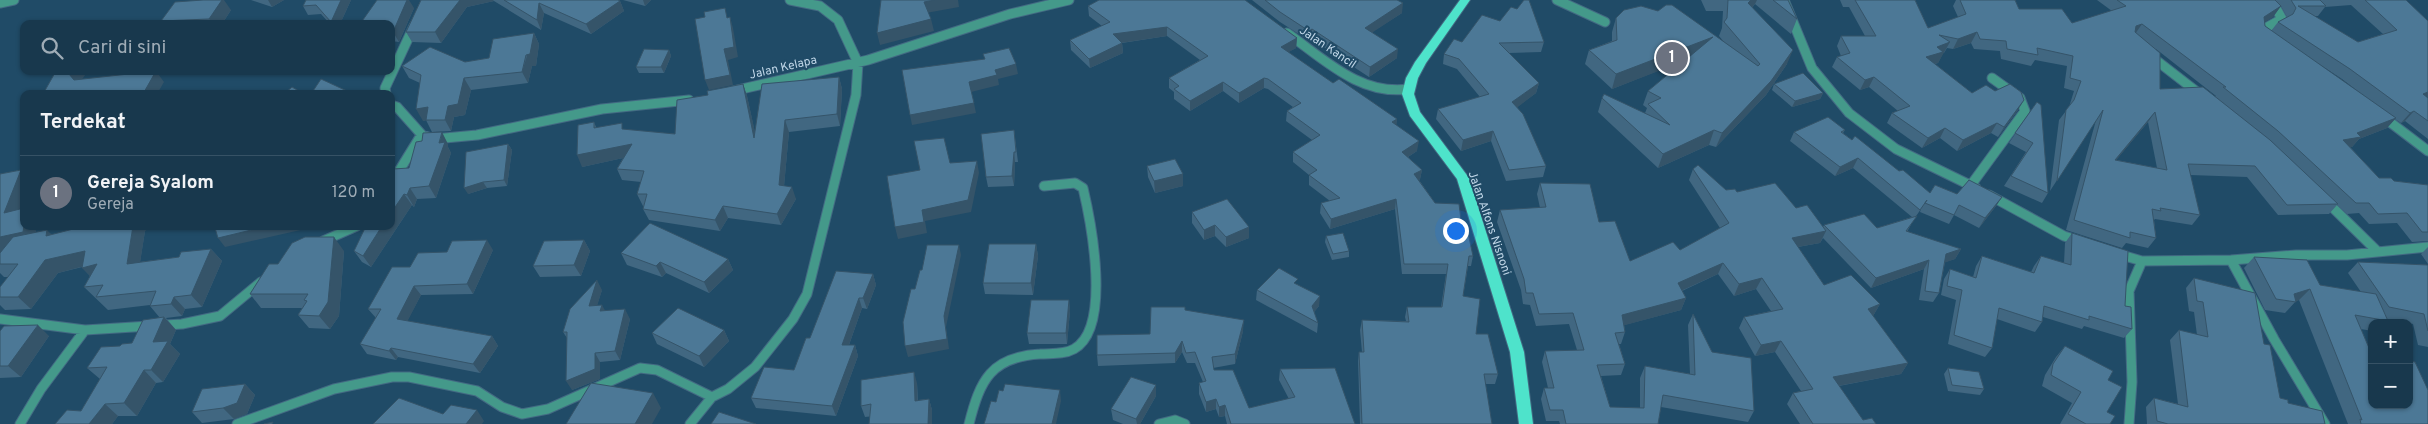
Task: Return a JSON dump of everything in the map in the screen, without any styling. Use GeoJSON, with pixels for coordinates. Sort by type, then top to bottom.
{"type":"FeatureCollection","features":[{"type":"Feature","properties":{"kind":"main road"},"geometry":{"type":"LineString","coordinates":[[1409,90],[1412,78],[1465,0]]}},
{"type":"Feature","properties":{"kind":"main road","name":"Jalan Alfons Nisnoni"},"geometry":{"type":"LineString","coordinates":[[1409,90],[1410,104],[1414,113],[1463,178],[1517,352],[1526,424]]}},
{"type":"Feature","properties":{"kind":"street"},"geometry":{"type":"LineString","coordinates":[[0,3],[14,0]]}},
{"type":"Feature","properties":{"kind":"street"},"geometry":{"type":"LineString","coordinates":[[690,424],[712,397],[728,389],[755,367],[793,319],[807,294],[856,96],[858,63],[838,20],[820,6],[790,0]]}},
{"type":"Feature","properties":{"kind":"street","name":"Jalan Kelapa"},"geometry":{"type":"LineString","coordinates":[[726,93],[858,63],[1010,14],[1069,0]]}},
{"type":"Feature","properties":{"kind":"street"},"geometry":{"type":"LineString","coordinates":[[1557,0],[1605,22]]}},
{"type":"Feature","properties":{"kind":"street"},"geometry":{"type":"LineString","coordinates":[[1784,0],[1812,68],[1849,112],[1896,149],[1971,185],[2064,236],[2087,244]]}},
{"type":"Feature","properties":{"kind":"street"},"geometry":{"type":"LineString","coordinates":[[2266,0],[2277,10],[2282,19],[2261,31],[2270,39]]}},
{"type":"Feature","properties":{"kind":"street"},"geometry":{"type":"LineString","coordinates":[[395,66],[418,16]]}},
{"type":"Feature","properties":{"kind":"street","name":"Jalan Kancil"},"geometry":{"type":"LineString","coordinates":[[1276,27],[1366,86],[1391,92],[1409,90]]}},
{"type":"Feature","properties":{"kind":"street"},"geometry":{"type":"LineString","coordinates":[[2145,50],[2211,103]]}},
{"type":"Feature","properties":{"kind":"street"},"geometry":{"type":"LineString","coordinates":[[385,90],[391,75]]}},
{"type":"Feature","properties":{"kind":"street"},"geometry":{"type":"LineString","coordinates":[[1971,185],[2025,110],[2020,98],[1992,78]]}},
{"type":"Feature","properties":{"kind":"street"},"geometry":{"type":"LineString","coordinates":[[395,106],[422,135],[434,139],[477,135],[580,112],[678,103],[697,99]]}},
{"type":"Feature","properties":{"kind":"street"},"geometry":{"type":"LineString","coordinates":[[2374,109],[2428,151]]}},
{"type":"Feature","properties":{"kind":"street"},"geometry":{"type":"LineString","coordinates":[[395,178],[422,135]]}},
{"type":"Feature","properties":{"kind":"street"},"geometry":{"type":"LineString","coordinates":[[969,424],[976,394],[992,370],[1013,357],[1058,354],[1070,350],[1078,346],[1090,330],[1096,256],[1083,188],[1075,183],[1044,186]]}},
{"type":"Feature","properties":{"kind":"street"},"geometry":{"type":"LineString","coordinates":[[2320,195],[2377,251]]}},
{"type":"Feature","properties":{"kind":"street"},"geometry":{"type":"LineString","coordinates":[[316,243],[347,230]]}},
{"type":"Feature","properties":{"kind":"street"},"geometry":{"type":"LineString","coordinates":[[2111,252],[2142,261],[2231,260],[2296,255],[2347,255],[2428,247]]}},
{"type":"Feature","properties":{"kind":"street"},"geometry":{"type":"LineString","coordinates":[[2231,260],[2274,339],[2325,424]]}},
{"type":"Feature","properties":{"kind":"street"},"geometry":{"type":"LineString","coordinates":[[2128,424],[2132,382],[2129,291],[2142,261]]}},
{"type":"Feature","properties":{"kind":"street"},"geometry":{"type":"LineString","coordinates":[[0,319],[85,330],[155,326],[212,319],[232,308],[266,278]]}},
{"type":"Feature","properties":{"kind":"street"},"geometry":{"type":"LineString","coordinates":[[20,424],[41,388],[85,330]]}},
{"type":"Feature","properties":{"kind":"street"},"geometry":{"type":"LineString","coordinates":[[237,424],[334,389],[392,377],[409,377],[477,391],[502,406],[522,414],[548,409],[640,368],[657,370],[712,397]]}},
{"type":"Feature","properties":{"kind":"street"},"geometry":{"type":"LineString","coordinates":[[1159,424],[1175,420],[1185,424]]}},
{"type":"Feature","properties":{"kind":"building"},"geometry":{"type":"Polygon","coordinates":[[[222,0],[209,19],[162,20],[175,2],[222,0]]]}},
{"type":"Feature","properties":{"kind":"building"},"geometry":{"type":"Polygon","coordinates":[[[306,0],[341,0],[332,20],[329,20],[316,5],[303,6],[306,0]]]}},
{"type":"Feature","properties":{"kind":"building"},"geometry":{"type":"Polygon","coordinates":[[[377,0],[407,0],[395,27],[395,20],[363,20],[377,0]]]}},
{"type":"Feature","properties":{"kind":"building"},"geometry":{"type":"Polygon","coordinates":[[[421,0],[460,0],[435,32],[406,32],[421,0]]]}},
{"type":"Feature","properties":{"kind":"building"},"geometry":{"type":"Polygon","coordinates":[[[504,0],[620,1],[586,24],[539,3],[537,20],[504,0]]]}},
{"type":"Feature","properties":{"kind":"building"},"geometry":{"type":"Polygon","coordinates":[[[881,0],[935,0],[924,2],[931,19],[877,33],[881,0]]]}},
{"type":"Feature","properties":{"kind":"building"},"geometry":{"type":"Polygon","coordinates":[[[1099,0],[1245,0],[1297,38],[1281,47],[1333,83],[1339,79],[1397,119],[1392,122],[1419,141],[1402,152],[1422,170],[1414,174],[1435,203],[1459,204],[1462,228],[1467,228],[1473,256],[1469,256],[1463,296],[1480,299],[1476,334],[1488,334],[1498,374],[1484,374],[1492,424],[1362,424],[1359,352],[1364,352],[1362,320],[1409,322],[1407,307],[1442,307],[1448,264],[1404,264],[1396,199],[1331,219],[1321,203],[1340,198],[1309,175],[1317,170],[1293,152],[1320,135],[1287,111],[1301,103],[1268,79],[1264,78],[1239,93],[1223,82],[1190,101],[1174,89],[1179,86],[1169,78],[1208,56],[1167,27],[1113,34],[1122,43],[1089,59],[1070,40],[1110,22],[1088,6],[1099,0]]]}},
{"type":"Feature","properties":{"kind":"building"},"geometry":{"type":"Polygon","coordinates":[[[1265,0],[1397,0],[1403,3],[1365,28],[1398,49],[1370,67],[1312,29],[1309,31],[1265,0]]]}},
{"type":"Feature","properties":{"kind":"building"},"geometry":{"type":"Polygon","coordinates":[[[1524,0],[1529,0],[1544,42],[1499,43],[1539,83],[1512,102],[1523,114],[1546,166],[1509,170],[1493,131],[1463,140],[1438,109],[1489,94],[1459,59],[1444,54],[1454,39],[1462,42],[1482,15],[1500,21],[1511,7],[1517,9],[1524,0]]]}},
{"type":"Feature","properties":{"kind":"building"},"geometry":{"type":"Polygon","coordinates":[[[1728,0],[1751,0],[1748,3],[1793,50],[1771,81],[1722,133],[1714,130],[1663,154],[1602,98],[1604,94],[1670,125],[1648,104],[1661,98],[1648,91],[1713,37],[1616,74],[1589,50],[1617,40],[1616,18],[1624,10],[1641,6],[1658,11],[1666,5],[1672,5],[1758,66],[1760,64],[1724,22],[1727,18],[1728,0]]]}},
{"type":"Feature","properties":{"kind":"building"},"geometry":{"type":"Polygon","coordinates":[[[1773,0],[1788,0],[1797,19],[1773,0]]]}},
{"type":"Feature","properties":{"kind":"building"},"geometry":{"type":"Polygon","coordinates":[[[1855,0],[1915,0],[1928,28],[1966,14],[1960,0],[2015,0],[2019,9],[2062,9],[2072,23],[2126,6],[2117,0],[2275,0],[2281,6],[2264,17],[2265,26],[2396,118],[2357,133],[2361,137],[2343,140],[2379,178],[2391,178],[2394,181],[2428,185],[2428,232],[2422,232],[2407,213],[2378,214],[2369,203],[2356,203],[2278,131],[2223,87],[2226,87],[2142,24],[2136,26],[2135,32],[2160,53],[2160,89],[2203,87],[2270,140],[2338,204],[2287,205],[2255,166],[2188,164],[2200,215],[2160,208],[2161,211],[2152,209],[2156,238],[2130,232],[2130,238],[2074,220],[2103,110],[2057,181],[2066,110],[2074,100],[2081,81],[2070,78],[2073,56],[2037,48],[2038,55],[2007,49],[2006,41],[1980,39],[1977,32],[1958,39],[1939,35],[1950,42],[1937,47],[1943,52],[1926,57],[1972,93],[1986,85],[1995,91],[2010,84],[2021,92],[2024,100],[2004,127],[1997,123],[1963,140],[1945,128],[1928,138],[1892,113],[1910,106],[1874,77],[1865,80],[1837,57],[1850,53],[1841,36],[1876,36],[1855,0]],[[2155,112],[2115,160],[2167,170],[2155,112]]]}},
{"type":"Feature","properties":{"kind":"building"},"geometry":{"type":"Polygon","coordinates":[[[2291,0],[2320,0],[2326,6],[2298,6],[2358,42],[2397,30],[2365,0],[2406,0],[2428,21],[2428,92],[2423,94],[2428,98],[2428,121],[2414,111],[2410,113],[2350,69],[2278,22],[2293,14],[2296,8],[2291,0]]]}},
{"type":"Feature","properties":{"kind":"building"},"geometry":{"type":"Polygon","coordinates":[[[725,8],[727,18],[730,17],[734,47],[724,49],[730,75],[705,80],[695,19],[705,17],[704,12],[725,8]]]}},
{"type":"Feature","properties":{"kind":"building"},"geometry":{"type":"Polygon","coordinates":[[[534,33],[530,54],[526,55],[522,72],[464,78],[458,104],[448,106],[445,120],[426,120],[428,107],[416,109],[421,75],[402,66],[430,47],[465,62],[489,58],[493,39],[534,33]]]}},
{"type":"Feature","properties":{"kind":"building"},"geometry":{"type":"Polygon","coordinates":[[[1009,48],[1016,64],[995,70],[997,75],[969,82],[974,103],[910,115],[902,70],[985,59],[983,54],[1009,48]]]}},
{"type":"Feature","properties":{"kind":"building"},"geometry":{"type":"Polygon","coordinates":[[[644,49],[669,50],[661,67],[636,67],[644,49]]]}},
{"type":"Feature","properties":{"kind":"building"},"geometry":{"type":"Polygon","coordinates":[[[1803,73],[1823,93],[1795,101],[1774,84],[1803,73]]]}},
{"type":"Feature","properties":{"kind":"building"},"geometry":{"type":"Polygon","coordinates":[[[54,75],[70,75],[74,80],[120,75],[154,75],[145,90],[45,90],[54,75]]]}},
{"type":"Feature","properties":{"kind":"building"},"geometry":{"type":"Polygon","coordinates":[[[839,77],[837,114],[785,120],[779,185],[792,187],[777,214],[723,206],[715,220],[643,209],[647,194],[637,194],[644,171],[617,169],[632,144],[577,155],[578,125],[594,122],[594,128],[622,123],[622,129],[675,134],[677,100],[708,95],[707,91],[743,84],[754,138],[762,84],[839,77]]]}},
{"type":"Feature","properties":{"kind":"building"},"geometry":{"type":"Polygon","coordinates":[[[321,79],[345,90],[314,90],[321,79]]]}},
{"type":"Feature","properties":{"kind":"building"},"geometry":{"type":"Polygon","coordinates":[[[2037,102],[2041,105],[2048,193],[2011,176],[2033,143],[2015,133],[2037,102]]]}},
{"type":"Feature","properties":{"kind":"building"},"geometry":{"type":"Polygon","coordinates":[[[1828,117],[1845,130],[1841,132],[1852,140],[1855,136],[1899,171],[1903,170],[1930,193],[1935,185],[1957,194],[1969,180],[2002,197],[1985,218],[1959,205],[1954,215],[1925,203],[1927,200],[1920,210],[1858,158],[1840,167],[1794,132],[1828,117]]]}},
{"type":"Feature","properties":{"kind":"building"},"geometry":{"type":"Polygon","coordinates":[[[1014,130],[1016,152],[1014,152],[1012,176],[986,177],[981,134],[1014,130]]]}},
{"type":"Feature","properties":{"kind":"building"},"geometry":{"type":"Polygon","coordinates":[[[442,132],[439,143],[445,142],[429,186],[410,188],[407,195],[404,194],[395,207],[395,169],[409,168],[416,142],[422,141],[423,133],[442,132]]]}},
{"type":"Feature","properties":{"kind":"building"},"geometry":{"type":"Polygon","coordinates":[[[944,138],[950,163],[977,161],[968,200],[922,210],[924,222],[895,227],[887,176],[920,170],[914,141],[944,138]]]}},
{"type":"Feature","properties":{"kind":"building"},"geometry":{"type":"Polygon","coordinates":[[[508,144],[504,180],[483,182],[464,188],[466,152],[508,144]]]}},
{"type":"Feature","properties":{"kind":"building"},"geometry":{"type":"Polygon","coordinates":[[[1175,159],[1183,174],[1154,181],[1147,166],[1175,159]]]}},
{"type":"Feature","properties":{"kind":"building"},"geometry":{"type":"Polygon","coordinates":[[[1698,165],[1726,190],[1735,189],[1737,192],[1775,183],[1796,208],[1807,205],[1826,231],[1792,238],[1824,285],[1851,275],[1880,304],[1868,309],[1908,363],[1833,377],[1863,420],[1872,418],[1876,424],[1813,424],[1793,393],[1813,389],[1781,341],[1761,345],[1744,317],[1783,309],[1762,278],[1739,284],[1723,263],[1678,283],[1686,298],[1622,315],[1625,332],[1615,333],[1625,364],[1597,365],[1610,407],[1644,408],[1645,366],[1695,375],[1693,314],[1712,352],[1751,358],[1754,411],[1663,395],[1658,424],[1566,424],[1563,410],[1550,410],[1544,388],[1554,388],[1545,351],[1584,350],[1573,313],[1539,314],[1533,293],[1526,293],[1524,279],[1500,210],[1546,207],[1540,183],[1590,184],[1599,222],[1615,221],[1630,261],[1673,242],[1680,250],[1729,223],[1693,169],[1698,165]]]}},
{"type":"Feature","properties":{"kind":"building"},"geometry":{"type":"Polygon","coordinates":[[[20,170],[4,213],[20,209],[20,230],[23,230],[23,232],[0,237],[0,174],[20,170]]]}},
{"type":"Feature","properties":{"kind":"building"},"geometry":{"type":"Polygon","coordinates":[[[1227,199],[1249,227],[1226,237],[1215,225],[1204,230],[1192,212],[1227,199]]]}},
{"type":"Feature","properties":{"kind":"building"},"geometry":{"type":"Polygon","coordinates":[[[1864,214],[1877,228],[1917,216],[1906,231],[1961,249],[1946,254],[1939,293],[1925,291],[1929,260],[1876,278],[1824,225],[1864,214]]]}},
{"type":"Feature","properties":{"kind":"building"},"geometry":{"type":"Polygon","coordinates":[[[650,223],[728,259],[704,282],[660,262],[656,266],[621,253],[650,223]]]}},
{"type":"Feature","properties":{"kind":"building"},"geometry":{"type":"Polygon","coordinates":[[[47,230],[46,236],[69,230],[132,230],[127,264],[179,257],[181,252],[211,249],[191,295],[174,297],[171,304],[150,306],[156,291],[96,297],[103,285],[84,287],[97,264],[82,268],[85,251],[45,260],[18,297],[0,297],[0,287],[18,264],[0,264],[0,253],[13,237],[47,230]]]}},
{"type":"Feature","properties":{"kind":"building"},"geometry":{"type":"Polygon","coordinates":[[[216,230],[251,230],[218,238],[216,230]]]}},
{"type":"Feature","properties":{"kind":"building"},"geometry":{"type":"Polygon","coordinates":[[[364,230],[379,230],[363,256],[354,251],[364,230]]]}},
{"type":"Feature","properties":{"kind":"building"},"geometry":{"type":"Polygon","coordinates":[[[1343,233],[1349,251],[1333,254],[1326,236],[1343,233]]]}},
{"type":"Feature","properties":{"kind":"building"},"geometry":{"type":"Polygon","coordinates":[[[2072,233],[2128,251],[2125,306],[2131,307],[2132,329],[2089,316],[2089,320],[2044,306],[2042,322],[1999,308],[1992,348],[1954,335],[1962,290],[1947,286],[1950,269],[1976,278],[1982,256],[2034,273],[2041,256],[2071,265],[2072,233]]]}},
{"type":"Feature","properties":{"kind":"building"},"geometry":{"type":"Polygon","coordinates":[[[305,237],[334,237],[328,302],[319,316],[298,315],[307,301],[304,300],[308,294],[250,294],[269,264],[278,264],[292,243],[305,237]]]}},
{"type":"Feature","properties":{"kind":"building"},"geometry":{"type":"Polygon","coordinates":[[[487,240],[467,284],[414,286],[397,319],[492,336],[473,364],[391,348],[389,351],[360,344],[381,309],[368,309],[392,267],[410,267],[418,253],[447,252],[452,241],[487,240]]]}},
{"type":"Feature","properties":{"kind":"building"},"geometry":{"type":"Polygon","coordinates":[[[584,240],[574,265],[533,266],[544,241],[584,240]]]}},
{"type":"Feature","properties":{"kind":"building"},"geometry":{"type":"Polygon","coordinates":[[[989,244],[1036,244],[1031,283],[983,283],[989,244]]]}},
{"type":"Feature","properties":{"kind":"building"},"geometry":{"type":"Polygon","coordinates":[[[927,245],[959,245],[944,316],[947,339],[905,346],[903,322],[911,289],[915,289],[920,270],[922,270],[927,245]]]}},
{"type":"Feature","properties":{"kind":"building"},"geometry":{"type":"Polygon","coordinates":[[[2254,257],[2307,260],[2320,285],[2376,294],[2387,319],[2355,315],[2368,346],[2368,409],[2413,409],[2413,362],[2415,362],[2428,390],[2428,424],[2361,424],[2360,419],[2362,420],[2310,289],[2294,294],[2296,302],[2276,299],[2254,257]]]}},
{"type":"Feature","properties":{"kind":"building"},"geometry":{"type":"Polygon","coordinates":[[[2358,262],[2428,265],[2428,331],[2424,314],[2389,307],[2358,262]]]}},
{"type":"Feature","properties":{"kind":"building"},"geometry":{"type":"Polygon","coordinates":[[[1279,268],[1298,279],[1294,283],[1320,296],[1312,306],[1318,323],[1257,290],[1279,268]]]}},
{"type":"Feature","properties":{"kind":"building"},"geometry":{"type":"Polygon","coordinates":[[[836,271],[873,274],[863,298],[859,298],[842,345],[855,345],[832,406],[751,398],[764,367],[794,370],[806,338],[810,338],[836,271]]]}},
{"type":"Feature","properties":{"kind":"building"},"geometry":{"type":"Polygon","coordinates":[[[2194,278],[2255,293],[2264,344],[2270,345],[2280,398],[2288,400],[2288,403],[2322,411],[2325,424],[2168,424],[2157,421],[2154,398],[2188,407],[2179,330],[2208,337],[2203,302],[2197,301],[2194,278]]]}},
{"type":"Feature","properties":{"kind":"building"},"geometry":{"type":"Polygon","coordinates":[[[597,280],[589,306],[602,305],[600,311],[625,309],[615,351],[595,353],[595,369],[566,381],[567,332],[563,332],[570,309],[597,280]]]}},
{"type":"Feature","properties":{"kind":"building"},"geometry":{"type":"Polygon","coordinates":[[[1031,300],[1069,300],[1066,333],[1027,333],[1031,300]]]}},
{"type":"Feature","properties":{"kind":"building"},"geometry":{"type":"Polygon","coordinates":[[[1151,307],[1185,307],[1185,310],[1244,320],[1235,354],[1212,357],[1214,370],[1233,370],[1249,408],[1295,397],[1280,369],[1335,368],[1355,424],[1231,424],[1225,405],[1219,407],[1216,399],[1206,402],[1199,383],[1206,381],[1195,352],[1186,353],[1182,341],[1175,353],[1097,355],[1097,335],[1150,334],[1151,307]]]}},
{"type":"Feature","properties":{"kind":"building"},"geometry":{"type":"Polygon","coordinates":[[[678,308],[724,330],[699,356],[652,333],[678,308]]]}},
{"type":"Feature","properties":{"kind":"building"},"geometry":{"type":"Polygon","coordinates":[[[164,317],[153,342],[168,341],[151,370],[144,370],[124,403],[105,404],[89,424],[55,424],[67,410],[81,411],[107,367],[87,368],[101,347],[132,343],[143,320],[164,317]]]}},
{"type":"Feature","properties":{"kind":"building"},"geometry":{"type":"Polygon","coordinates":[[[38,325],[8,366],[0,366],[0,331],[4,326],[38,325]]]}},
{"type":"Feature","properties":{"kind":"building"},"geometry":{"type":"Polygon","coordinates":[[[2065,346],[2113,371],[2108,380],[2122,387],[2107,412],[2115,416],[2110,424],[2086,424],[2068,414],[2081,392],[2051,375],[2053,364],[2065,346]]]}},
{"type":"Feature","properties":{"kind":"building"},"geometry":{"type":"Polygon","coordinates":[[[1948,368],[1979,372],[1984,389],[1952,385],[1948,368]]]}},
{"type":"Feature","properties":{"kind":"building"},"geometry":{"type":"Polygon","coordinates":[[[914,372],[915,401],[929,399],[928,424],[869,424],[871,404],[861,406],[861,380],[914,372]]]}},
{"type":"Feature","properties":{"kind":"building"},"geometry":{"type":"Polygon","coordinates":[[[1131,377],[1156,385],[1136,419],[1111,409],[1131,377]]]}},
{"type":"Feature","properties":{"kind":"building"},"geometry":{"type":"Polygon","coordinates":[[[591,383],[653,393],[635,424],[566,424],[591,383]]]}},
{"type":"Feature","properties":{"kind":"building"},"geometry":{"type":"Polygon","coordinates":[[[245,384],[237,403],[223,408],[192,412],[202,389],[245,384]]]}},
{"type":"Feature","properties":{"kind":"building"},"geometry":{"type":"Polygon","coordinates":[[[1005,384],[1060,390],[1052,424],[984,424],[991,401],[996,402],[999,390],[1003,391],[1005,384]]]}},
{"type":"Feature","properties":{"kind":"building"},"geometry":{"type":"Polygon","coordinates":[[[399,398],[443,414],[451,405],[477,410],[466,424],[373,424],[399,398]]]}},
{"type":"Feature","properties":{"kind":"building"},"geometry":{"type":"Polygon","coordinates":[[[719,412],[756,424],[711,424],[719,412]]]}},
{"type":"Feature","properties":{"kind":"place","name":"Gereja Syalom"},"geometry":{"type":"Point","coordinates":[1672,58]}}]}
